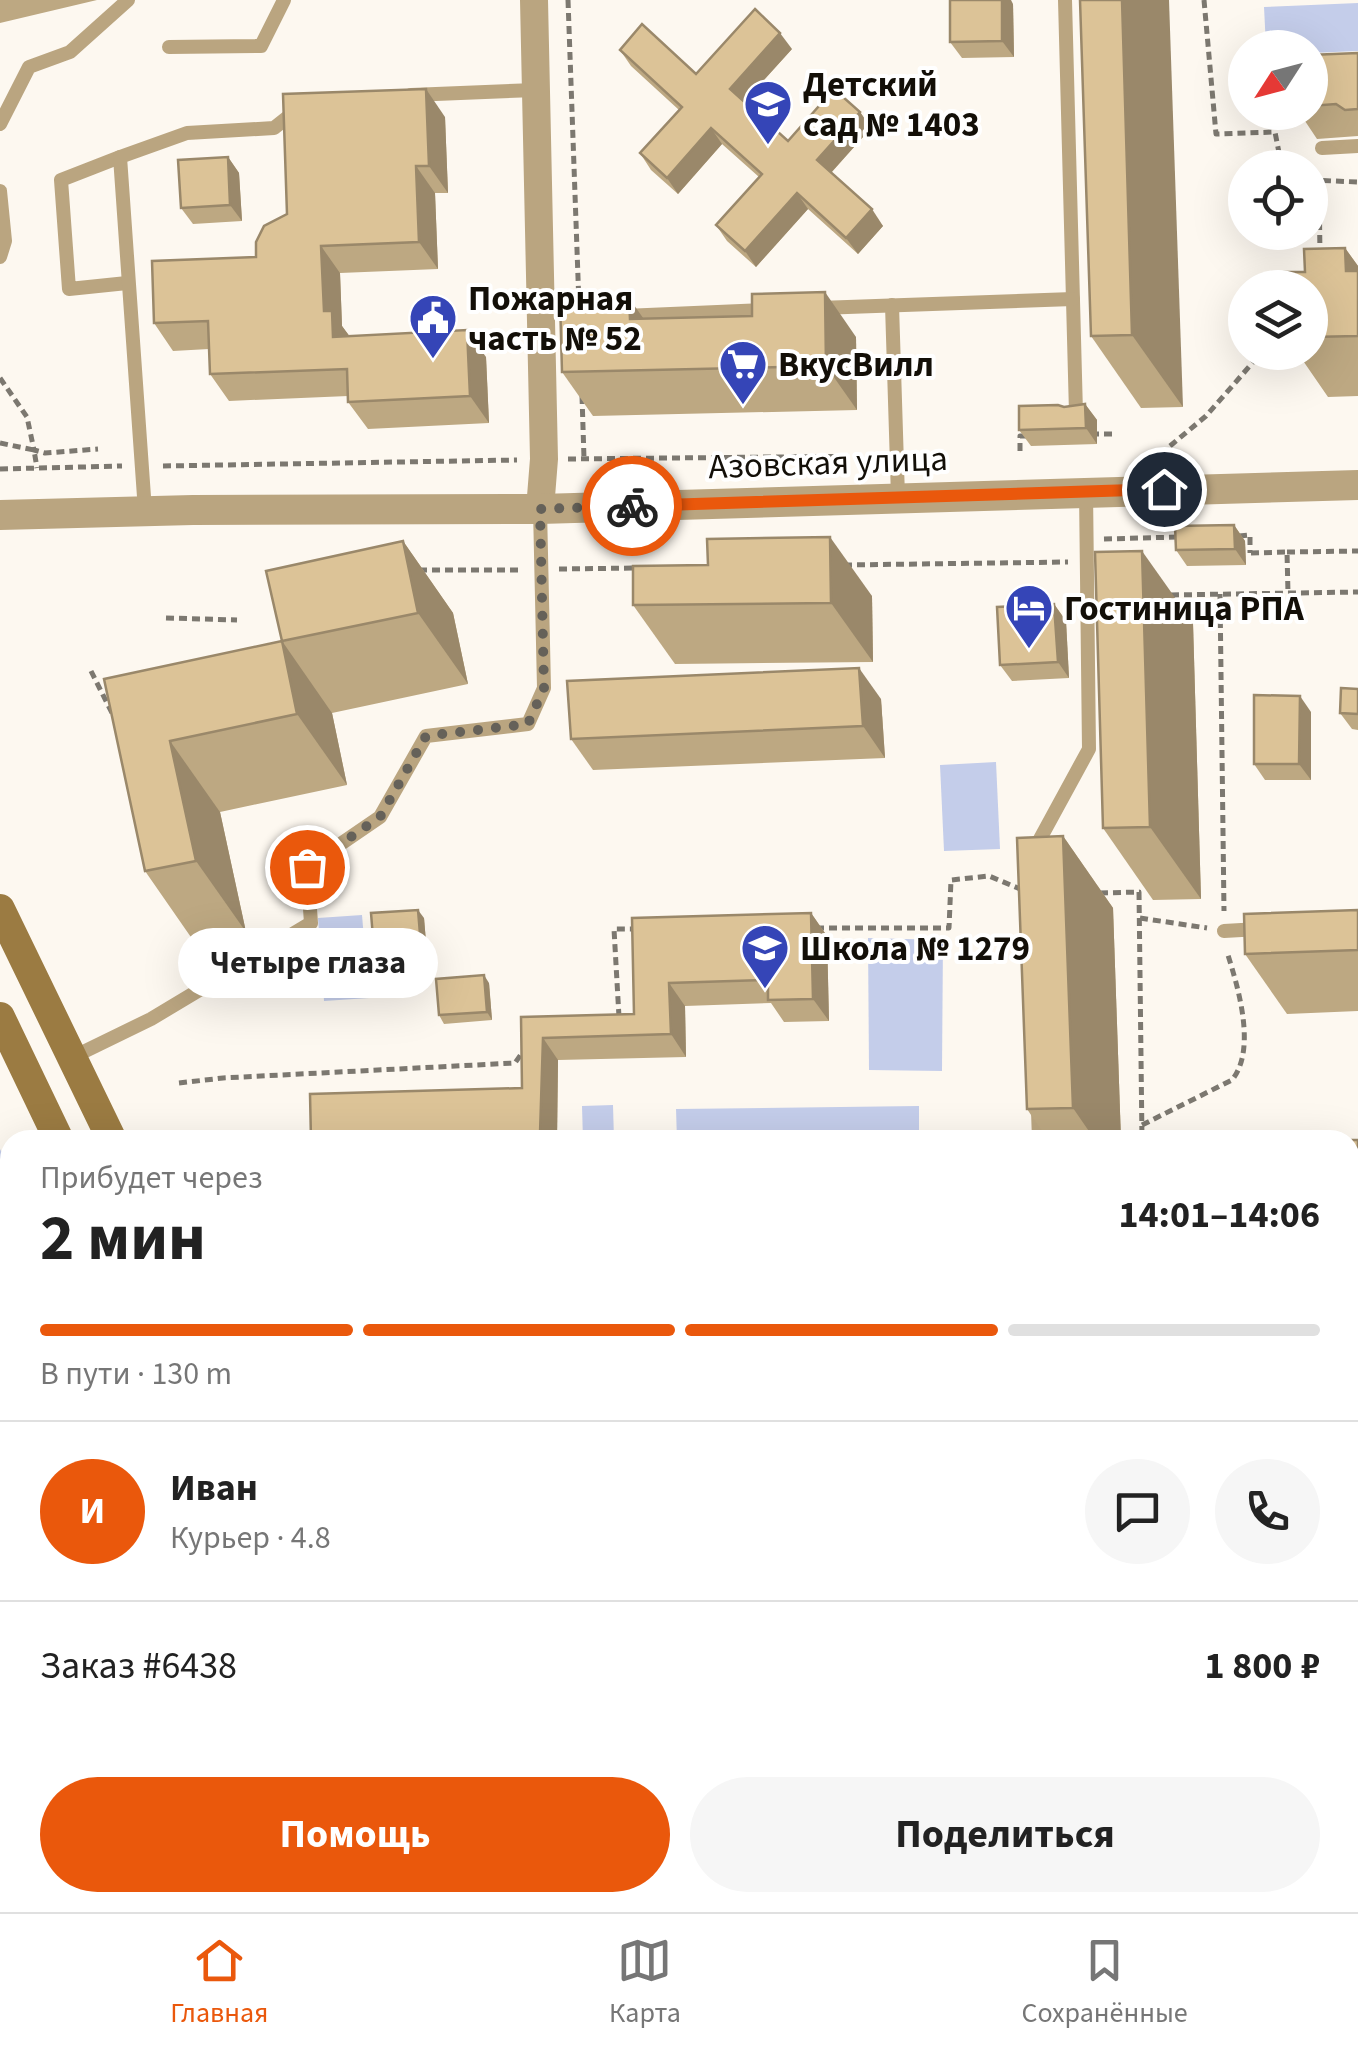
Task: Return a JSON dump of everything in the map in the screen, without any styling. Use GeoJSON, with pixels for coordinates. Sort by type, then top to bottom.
{"type":"FeatureCollection","features":[{"type":"Feature","properties":{"kind":"main road"},"geometry":{"type":"LineString","coordinates":[[0,910],[107,1130]]}},
{"type":"Feature","properties":{"kind":"main road"},"geometry":{"type":"LineString","coordinates":[[0,1017],[53,1130]]}},
{"type":"Feature","properties":{"kind":"street"},"geometry":{"type":"LineString","coordinates":[[534,0],[535,90],[549,319],[540,509]]}},
{"type":"Feature","properties":{"kind":"street","name":"Азовская улица"},"geometry":{"type":"LineString","coordinates":[[0,515],[540,509],[1358,484]]}},
{"type":"Feature","properties":{"kind":"lane"},"geometry":{"type":"LineString","coordinates":[[0,124],[29,67],[70,52],[128,0]]}},
{"type":"Feature","properties":{"kind":"lane"},"geometry":{"type":"LineString","coordinates":[[170,47],[261,46],[284,0]]}},
{"type":"Feature","properties":{"kind":"lane"},"geometry":{"type":"LineString","coordinates":[[1064,0],[1076,413]]}},
{"type":"Feature","properties":{"kind":"lane"},"geometry":{"type":"LineString","coordinates":[[386,96],[535,90]]}},
{"type":"Feature","properties":{"kind":"lane"},"geometry":{"type":"LineString","coordinates":[[127,282],[69,289],[61,180],[187,133],[274,128],[311,99]]}},
{"type":"Feature","properties":{"kind":"lane"},"geometry":{"type":"LineString","coordinates":[[1322,148],[1358,146]]}},
{"type":"Feature","properties":{"kind":"lane"},"geometry":{"type":"LineString","coordinates":[[120,157],[145,512]]}},
{"type":"Feature","properties":{"kind":"lane"},"geometry":{"type":"LineString","coordinates":[[0,191],[5,240],[0,257]]}},
{"type":"Feature","properties":{"kind":"lane"},"geometry":{"type":"LineString","coordinates":[[794,309],[1073,299]]}},
{"type":"Feature","properties":{"kind":"lane"},"geometry":{"type":"LineString","coordinates":[[892,305],[898,497]]}},
{"type":"Feature","properties":{"kind":"lane"},"geometry":{"type":"LineString","coordinates":[[579,318],[775,310]]}},
{"type":"Feature","properties":{"kind":"lane"},"geometry":{"type":"LineString","coordinates":[[1033,894],[1032,853],[1089,749],[1086,491]]}},
{"type":"Feature","properties":{"kind":"lane"},"geometry":{"type":"LineString","coordinates":[[72,1058],[151,1018],[311,923],[307,867],[380,817],[426,736],[528,724],[544,688],[540,509]]}},
{"type":"Feature","properties":{"kind":"lane"},"geometry":{"type":"LineString","coordinates":[[1224,931],[1282,928]]}},
{"type":"Feature","properties":{"kind":"lane"},"geometry":{"type":"LineString","coordinates":[[1038,1102],[1039,1130]]}},
{"type":"Feature","properties":{"kind":"path"},"geometry":{"type":"LineString","coordinates":[[568,0],[579,318]]}},
{"type":"Feature","properties":{"kind":"path"},"geometry":{"type":"LineString","coordinates":[[1204,0],[1216,134],[1275,132],[1278,150]]}},
{"type":"Feature","properties":{"kind":"path"},"geometry":{"type":"LineString","coordinates":[[1328,183],[1358,182]]}},
{"type":"Feature","properties":{"kind":"path"},"geometry":{"type":"LineString","coordinates":[[1320,250],[1320,260]]}},
{"type":"Feature","properties":{"kind":"path"},"geometry":{"type":"LineString","coordinates":[[1170,446],[1206,416],[1246,370]]}},
{"type":"Feature","properties":{"kind":"path"},"geometry":{"type":"LineString","coordinates":[[0,378],[27,417],[36,468]]}},
{"type":"Feature","properties":{"kind":"path"},"geometry":{"type":"LineString","coordinates":[[581,388],[584,458]]}},
{"type":"Feature","properties":{"kind":"path"},"geometry":{"type":"LineString","coordinates":[[1020,425],[1020,452]]}},
{"type":"Feature","properties":{"kind":"path"},"geometry":{"type":"LineString","coordinates":[[1020,436],[1030,436]]}},
{"type":"Feature","properties":{"kind":"path"},"geometry":{"type":"LineString","coordinates":[[0,442],[45,453],[98,449]]}},
{"type":"Feature","properties":{"kind":"path"},"geometry":{"type":"LineString","coordinates":[[0,469],[897,456]]}},
{"type":"Feature","properties":{"kind":"path"},"geometry":{"type":"LineString","coordinates":[[1232,536],[1250,535],[1248,553],[1358,551]]}},
{"type":"Feature","properties":{"kind":"path"},"geometry":{"type":"LineString","coordinates":[[1086,540],[1195,537]]}},
{"type":"Feature","properties":{"kind":"path"},"geometry":{"type":"LineString","coordinates":[[1287,552],[1288,593]]}},
{"type":"Feature","properties":{"kind":"path"},"geometry":{"type":"LineString","coordinates":[[834,566],[1086,562]]}},
{"type":"Feature","properties":{"kind":"path"},"geometry":{"type":"LineString","coordinates":[[406,570],[639,568]]}},
{"type":"Feature","properties":{"kind":"path"},"geometry":{"type":"LineString","coordinates":[[1163,596],[1358,592]]}},
{"type":"Feature","properties":{"kind":"path"},"geometry":{"type":"LineString","coordinates":[[1142,1126],[1232,1080],[1240,1070],[1242,1000],[1224,931],[1220,594]]}},
{"type":"Feature","properties":{"kind":"path"},"geometry":{"type":"LineString","coordinates":[[166,618],[237,620]]}},
{"type":"Feature","properties":{"kind":"path"},"geometry":{"type":"LineString","coordinates":[[92,671],[115,718]]}},
{"type":"Feature","properties":{"kind":"path"},"geometry":{"type":"LineString","coordinates":[[810,928],[950,928],[951,880],[989,876],[1033,894]]}},
{"type":"Feature","properties":{"kind":"path"},"geometry":{"type":"LineString","coordinates":[[1086,893],[1139,892],[1142,1130]]}},
{"type":"Feature","properties":{"kind":"path"},"geometry":{"type":"LineString","coordinates":[[1140,918],[1224,931]]}},
{"type":"Feature","properties":{"kind":"path"},"geometry":{"type":"LineString","coordinates":[[620,1032],[614,928],[653,928]]}},
{"type":"Feature","properties":{"kind":"path"},"geometry":{"type":"LineString","coordinates":[[179,1084],[223,1078],[515,1063],[534,1037]]}},
{"type":"Feature","properties":{"kind":"shaded area"},"geometry":{"type":"Polygon","coordinates":[[[1358,3],[1358,51],[1328,52],[1328,30],[1265,30],[1264,7],[1358,3]]]}},
{"type":"Feature","properties":{"kind":"shaded area"},"geometry":{"type":"Polygon","coordinates":[[[996,762],[1000,849],[944,851],[940,765],[996,762]]]}},
{"type":"Feature","properties":{"kind":"shaded area"},"geometry":{"type":"Polygon","coordinates":[[[362,915],[369,998],[324,1001],[318,918],[362,915]]]}},
{"type":"Feature","properties":{"kind":"shaded area"},"geometry":{"type":"Polygon","coordinates":[[[868,938],[943,940],[942,1071],[869,1070],[868,938]]]}},
{"type":"Feature","properties":{"kind":"shaded area"},"geometry":{"type":"Polygon","coordinates":[[[613,1105],[614,1130],[583,1130],[582,1106],[613,1105]]]}},
{"type":"Feature","properties":{"kind":"shaded area"},"geometry":{"type":"Polygon","coordinates":[[[919,1106],[919,1130],[677,1130],[676,1109],[919,1106]]]}},
{"type":"Feature","properties":{"kind":"building"},"geometry":{"type":"Polygon","coordinates":[[[950,0],[1002,0],[1002,41],[950,42],[950,0]]]}},
{"type":"Feature","properties":{"kind":"building"},"geometry":{"type":"Polygon","coordinates":[[[1080,0],[1122,0],[1132,335],[1091,336],[1080,0]]]}},
{"type":"Feature","properties":{"kind":"building"},"geometry":{"type":"Polygon","coordinates":[[[755,9],[780,33],[730,89],[788,141],[834,89],[860,112],[817,160],[872,209],[846,238],[797,193],[745,251],[716,225],[762,174],[711,128],[667,178],[640,153],[682,107],[620,50],[642,24],[696,74],[755,9]]]}},
{"type":"Feature","properties":{"kind":"building"},"geometry":{"type":"Polygon","coordinates":[[[1358,53],[1358,109],[1328,105],[1328,54],[1358,53]]]}},
{"type":"Feature","properties":{"kind":"building"},"geometry":{"type":"Polygon","coordinates":[[[426,89],[429,166],[416,166],[419,242],[321,246],[324,311],[332,311],[333,337],[467,330],[470,396],[348,402],[347,369],[210,374],[208,321],[154,323],[152,261],[256,257],[256,242],[264,226],[287,214],[283,94],[426,89]]]}},
{"type":"Feature","properties":{"kind":"building"},"geometry":{"type":"Polygon","coordinates":[[[228,157],[230,205],[181,208],[178,160],[228,157]]]}},
{"type":"Feature","properties":{"kind":"building"},"geometry":{"type":"Polygon","coordinates":[[[1345,248],[1346,271],[1358,271],[1358,336],[1328,337],[1328,270],[1305,270],[1304,250],[1345,248]]]}},
{"type":"Feature","properties":{"kind":"building"},"geometry":{"type":"Polygon","coordinates":[[[825,292],[826,366],[562,372],[560,299],[629,298],[630,319],[752,316],[752,294],[825,292]]]}},
{"type":"Feature","properties":{"kind":"building"},"geometry":{"type":"Polygon","coordinates":[[[1085,404],[1086,428],[1019,430],[1019,406],[1085,404]]]}},
{"type":"Feature","properties":{"kind":"building"},"geometry":{"type":"Polygon","coordinates":[[[1234,525],[1235,549],[1176,550],[1175,526],[1234,525]]]}},
{"type":"Feature","properties":{"kind":"building"},"geometry":{"type":"Polygon","coordinates":[[[830,537],[831,603],[633,605],[633,566],[708,565],[707,539],[830,537]]]}},
{"type":"Feature","properties":{"kind":"building"},"geometry":{"type":"Polygon","coordinates":[[[403,541],[418,613],[282,641],[266,571],[403,541]]]}},
{"type":"Feature","properties":{"kind":"building"},"geometry":{"type":"Polygon","coordinates":[[[1142,551],[1150,827],[1103,828],[1095,552],[1142,551]]]}},
{"type":"Feature","properties":{"kind":"building"},"geometry":{"type":"Polygon","coordinates":[[[1054,604],[1058,662],[1000,665],[997,607],[1054,604]]]}},
{"type":"Feature","properties":{"kind":"building"},"geometry":{"type":"Polygon","coordinates":[[[282,641],[297,714],[170,741],[196,861],[145,871],[104,679],[282,641]]]}},
{"type":"Feature","properties":{"kind":"building"},"geometry":{"type":"Polygon","coordinates":[[[859,668],[863,726],[571,739],[567,681],[859,668]]]}},
{"type":"Feature","properties":{"kind":"building"},"geometry":{"type":"Polygon","coordinates":[[[1341,688],[1358,689],[1358,714],[1340,713],[1341,688]]]}},
{"type":"Feature","properties":{"kind":"building"},"geometry":{"type":"Polygon","coordinates":[[[1254,695],[1300,696],[1299,764],[1254,764],[1254,695]]]}},
{"type":"Feature","properties":{"kind":"building"},"geometry":{"type":"Polygon","coordinates":[[[1063,836],[1073,1108],[1027,1109],[1017,838],[1063,836]]]}},
{"type":"Feature","properties":{"kind":"building"},"geometry":{"type":"Polygon","coordinates":[[[418,910],[421,946],[374,950],[371,913],[418,910]]]}},
{"type":"Feature","properties":{"kind":"building"},"geometry":{"type":"Polygon","coordinates":[[[1358,910],[1358,950],[1245,954],[1244,914],[1358,910]]]}},
{"type":"Feature","properties":{"kind":"building"},"geometry":{"type":"Polygon","coordinates":[[[811,913],[813,999],[768,1000],[768,980],[669,983],[671,1034],[543,1038],[540,1130],[311,1130],[310,1094],[522,1088],[521,1017],[634,1014],[632,918],[811,913]]]}},
{"type":"Feature","properties":{"kind":"building"},"geometry":{"type":"Polygon","coordinates":[[[484,975],[487,1012],[439,1015],[436,979],[484,975]]]}},
{"type":"Feature","properties":{"kind":"way so far"},"geometry":{"type":"LineString","coordinates":[[307,867],[380,817],[426,736],[528,724],[544,688],[540,509],[632,506]]}},
{"type":"Feature","properties":{"kind":"place","name":"Детский сад № 1403"},"geometry":{"type":"Point","coordinates":[768,146]}},
{"type":"Feature","properties":{"kind":"place","name":"Пожарная часть № 52"},"geometry":{"type":"Point","coordinates":[433,360]}},
{"type":"Feature","properties":{"kind":"place","name":"ВкусВилл"},"geometry":{"type":"Point","coordinates":[743,406]}},
{"type":"Feature","properties":{"kind":"place","name":"Гостиница РПА"},"geometry":{"type":"Point","coordinates":[1029,650]}},
{"type":"Feature","properties":{"kind":"place","name":"Четыре глаза"},"geometry":{"type":"Point","coordinates":[307,867]}},
{"type":"Feature","properties":{"kind":"place","name":"Школа № 1279"},"geometry":{"type":"Point","coordinates":[765,990]}},
{"type":"Feature","properties":{"kind":"route"},"geometry":{"type":"LineString","coordinates":[[632,506],[1164,489]]}}]}
